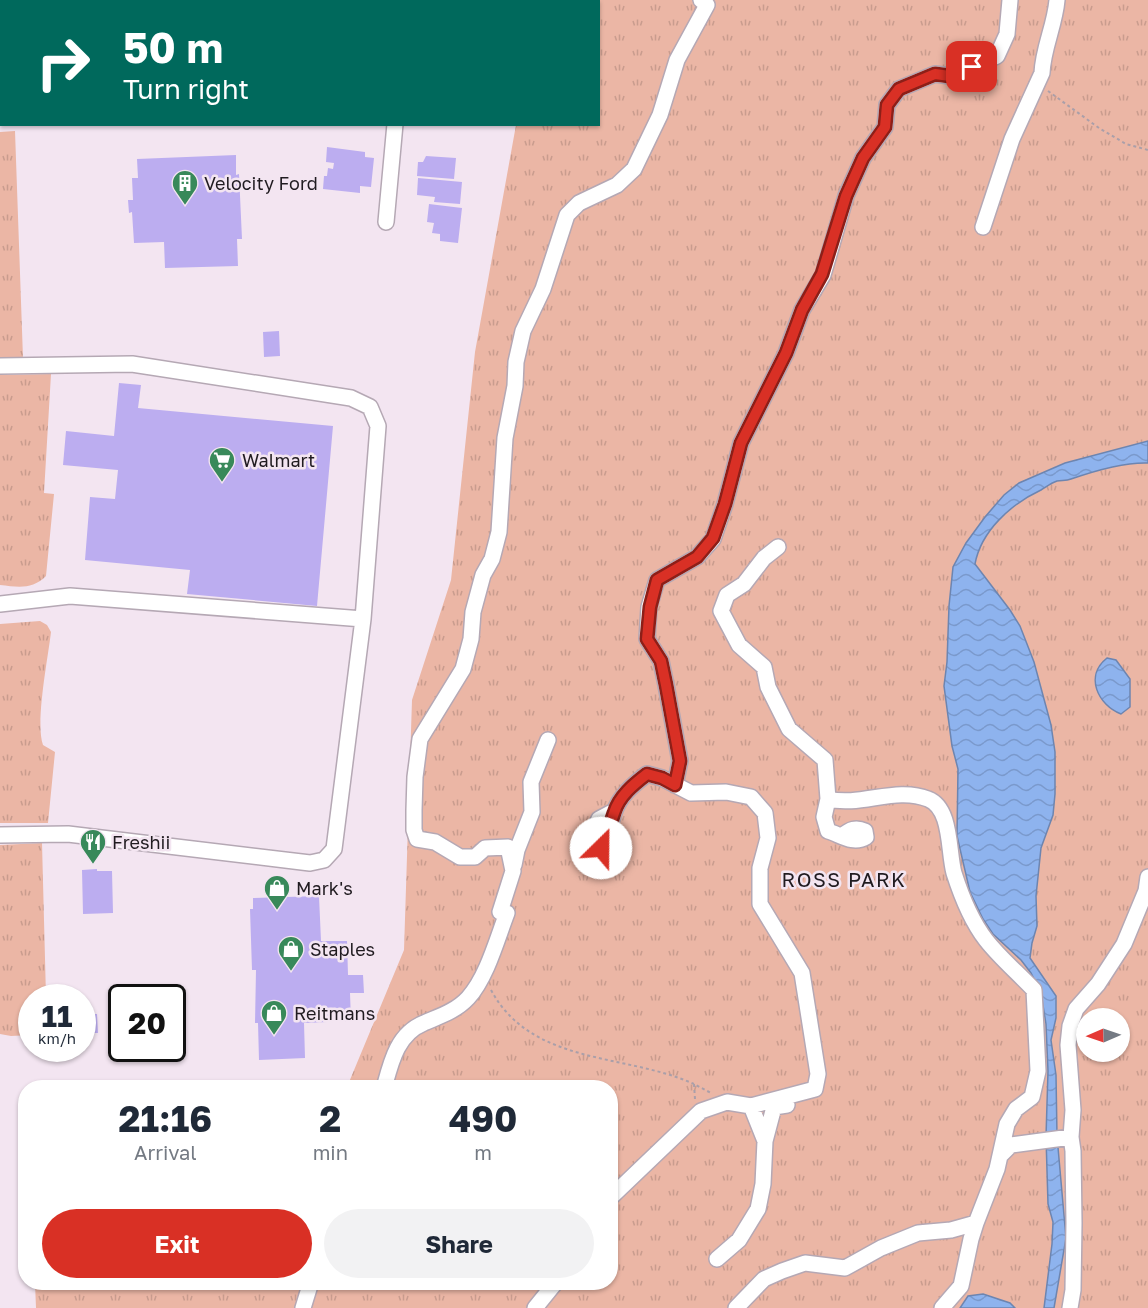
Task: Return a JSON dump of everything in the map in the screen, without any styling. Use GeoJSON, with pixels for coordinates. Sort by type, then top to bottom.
{"type":"FeatureCollection","features":[{"type":"Feature","properties":{"kind":"street"},"geometry":{"type":"LineString","coordinates":[[675,785],[680,761],[666,685],[661,661],[647,639],[650,607],[657,580],[697,557],[713,538],[725,504],[741,443],[786,353],[802,310],[822,274],[846,196],[863,158],[885,127],[887,105],[899,89],[935,74],[950,76],[997,56],[1007,34],[1010,0]]}},
{"type":"Feature","properties":{"kind":"street"},"geometry":{"type":"LineString","coordinates":[[983,227],[1012,139],[1042,73],[1042,61],[1057,0]]}},
{"type":"Feature","properties":{"kind":"street"},"geometry":{"type":"LineString","coordinates":[[513,871],[508,847],[485,848],[475,857],[460,856],[435,842],[417,839],[414,830],[414,810],[420,739],[463,669],[471,639],[473,612],[483,575],[492,559],[499,532],[505,438],[523,331],[543,289],[567,215],[579,203],[617,185],[634,169],[660,115],[677,60],[706,2]]}},
{"type":"Feature","properties":{"kind":"street"},"geometry":{"type":"LineString","coordinates":[[386,222],[395,126]]}},
{"type":"Feature","properties":{"kind":"street"},"geometry":{"type":"LineString","coordinates":[[0,366],[132,364],[351,398],[370,407],[378,426],[363,619],[334,849],[324,860],[309,863],[68,834],[0,835]]}},
{"type":"Feature","properties":{"kind":"street"},"geometry":{"type":"LineString","coordinates":[[778,547],[764,558],[744,584],[727,595],[721,611],[739,645],[764,667],[768,687],[789,729],[825,760],[828,799],[824,817],[828,831],[842,836]]}},
{"type":"Feature","properties":{"kind":"street"},"geometry":{"type":"LineString","coordinates":[[0,604],[70,596],[363,619]]}},
{"type":"Feature","properties":{"kind":"street"},"geometry":{"type":"LineString","coordinates":[[386,1080],[394,1054],[404,1037],[421,1024],[455,1009],[468,998],[483,974],[507,913],[500,912],[517,850],[532,812],[531,782],[548,740]]}},
{"type":"Feature","properties":{"kind":"street"},"geometry":{"type":"LineString","coordinates":[[614,811],[630,787],[647,774],[662,778],[691,793],[726,792],[751,797],[765,813],[768,838],[760,868],[760,904],[802,973],[818,1074],[815,1089],[786,1105],[774,1107],[765,1142],[763,1184],[758,1209],[739,1240],[717,1259]]}},
{"type":"Feature","properties":{"kind":"street"},"geometry":{"type":"LineString","coordinates":[[828,799],[840,802],[904,794],[927,798],[939,804],[945,818],[954,873],[974,919],[985,939],[1034,990],[1038,1071],[1032,1097],[1016,1109],[1007,1124],[1001,1155],[971,1239],[961,1286],[942,1308]]}},
{"type":"Feature","properties":{"kind":"street"},"geometry":{"type":"LineString","coordinates":[[1070,1308],[1074,1223],[1073,1151],[1067,1138],[1073,1110],[1068,1045],[1070,1026],[1076,1009],[1098,984],[1124,944],[1146,891],[1148,877]]}},
{"type":"Feature","properties":{"kind":"street"},"geometry":{"type":"LineString","coordinates":[[618,1190],[701,1111],[727,1102],[751,1106],[815,1089]]}},
{"type":"Feature","properties":{"kind":"street"},"geometry":{"type":"LineString","coordinates":[[751,1106],[765,1142]]}},
{"type":"Feature","properties":{"kind":"street"},"geometry":{"type":"LineString","coordinates":[[1001,1155],[1011,1145],[1067,1138]]}},
{"type":"Feature","properties":{"kind":"street"},"geometry":{"type":"LineString","coordinates":[[736,1308],[764,1279],[782,1271],[805,1263],[845,1268],[882,1248],[918,1233],[951,1230],[976,1223]]}},
{"type":"Feature","properties":{"kind":"street"},"geometry":{"type":"LineString","coordinates":[[303,1308],[309,1290]]}},
{"type":"Feature","properties":{"kind":"street"},"geometry":{"type":"LineString","coordinates":[[535,1308],[550,1290]]}},
{"type":"Feature","properties":{"kind":"path"},"geometry":{"type":"LineString","coordinates":[[1042,73],[1046,90],[1099,128],[1126,144],[1148,150]]}},
{"type":"Feature","properties":{"kind":"path"},"geometry":{"type":"LineString","coordinates":[[483,974],[499,1005],[542,1040],[582,1055],[646,1068],[694,1084]]}},
{"type":"Feature","properties":{"kind":"green space"},"geometry":{"type":"Polygon","coordinates":[[[600,0],[1148,0],[1148,1308],[36,1308],[35,1290],[618,1290],[618,1080],[350,1080],[404,950],[412,700],[451,580],[475,352],[516,126],[600,126],[600,0]]]}},
{"type":"Feature","properties":{"kind":"green space"},"geometry":{"type":"Polygon","coordinates":[[[15,131],[23,358],[0,358],[0,132],[15,131]]]}},
{"type":"Feature","properties":{"kind":"green space"},"geometry":{"type":"Polygon","coordinates":[[[51,374],[44,493],[54,494],[46,576],[30,586],[0,585],[0,375],[51,374]]]}},
{"type":"Feature","properties":{"kind":"green space"},"geometry":{"type":"Polygon","coordinates":[[[40,621],[47,625],[51,632],[40,722],[43,745],[55,752],[48,823],[0,823],[0,624],[40,621]]]}},
{"type":"Feature","properties":{"kind":"green space"},"geometry":{"type":"Polygon","coordinates":[[[42,843],[46,984],[18,984],[18,1036],[0,1034],[0,845],[42,843]]]}},
{"type":"Feature","properties":{"kind":"water"},"geometry":{"type":"Polygon","coordinates":[[[1148,441],[1148,463],[1119,466],[1069,480],[1057,481],[1019,503],[991,530],[978,552],[975,564],[1020,626],[1034,662],[1051,725],[1055,752],[1053,815],[1041,848],[1036,896],[1037,926],[1030,958],[1056,996],[1056,1018],[1051,1040],[1056,1075],[1057,1136],[1066,1238],[1054,1308],[1044,1308],[1053,1222],[1048,1204],[1046,1024],[1041,993],[1031,973],[1021,960],[993,934],[970,892],[957,836],[958,769],[952,746],[944,686],[953,567],[966,543],[985,517],[1004,495],[1019,483],[1065,463],[1148,441]]]}},
{"type":"Feature","properties":{"kind":"water"},"geometry":{"type":"Polygon","coordinates":[[[1107,658],[1116,660],[1130,679],[1130,707],[1121,714],[1113,710],[1100,697],[1095,681],[1100,665],[1107,658]]]}},
{"type":"Feature","properties":{"kind":"water"},"geometry":{"type":"Polygon","coordinates":[[[983,1294],[1010,1303],[1015,1308],[960,1308],[968,1296],[983,1294]]]}},
{"type":"Feature","properties":{"kind":"building"},"geometry":{"type":"Polygon","coordinates":[[[327,147],[365,152],[365,157],[374,158],[371,187],[360,186],[360,193],[323,189],[324,176],[327,176],[328,168],[333,169],[334,163],[326,162],[327,147]]]}},
{"type":"Feature","properties":{"kind":"building","name":"Velocity Ford"},"geometry":{"type":"Polygon","coordinates":[[[236,155],[242,239],[237,239],[238,266],[165,268],[164,242],[134,243],[132,212],[129,213],[128,200],[133,200],[132,178],[138,178],[137,159],[236,155]]]}},
{"type":"Feature","properties":{"kind":"building"},"geometry":{"type":"Polygon","coordinates":[[[426,156],[456,158],[454,179],[417,176],[418,162],[423,162],[426,156]]]}},
{"type":"Feature","properties":{"kind":"building"},"geometry":{"type":"Polygon","coordinates":[[[418,178],[462,182],[460,204],[434,202],[435,197],[417,195],[418,178]]]}},
{"type":"Feature","properties":{"kind":"building"},"geometry":{"type":"Polygon","coordinates":[[[429,204],[462,208],[458,243],[440,241],[440,234],[432,233],[434,223],[427,222],[429,204]]]}},
{"type":"Feature","properties":{"kind":"building"},"geometry":{"type":"Polygon","coordinates":[[[279,331],[280,356],[264,357],[263,332],[279,331]]]}},
{"type":"Feature","properties":{"kind":"building","name":"Walmart"},"geometry":{"type":"Polygon","coordinates":[[[119,383],[141,385],[138,408],[333,426],[317,606],[187,594],[190,570],[85,560],[90,497],[115,499],[118,470],[63,465],[66,431],[114,436],[119,383]]]}},
{"type":"Feature","properties":{"kind":"building"},"geometry":{"type":"Polygon","coordinates":[[[97,869],[97,871],[112,871],[113,913],[83,914],[82,870],[97,869]]]}},
{"type":"Feature","properties":{"kind":"building"},"geometry":{"type":"Polygon","coordinates":[[[319,896],[321,941],[347,941],[348,975],[363,975],[364,993],[350,993],[351,1021],[304,1023],[305,1058],[259,1060],[258,1023],[255,1023],[256,970],[252,970],[250,909],[253,909],[253,898],[319,896]]]}},
{"type":"Feature","properties":{"kind":"building"},"geometry":{"type":"Polygon","coordinates":[[[96,1014],[97,1014],[98,1033],[96,1033],[96,1014]]]}},
{"type":"Feature","properties":{"kind":"place","name":"Velocity Ford"},"geometry":{"type":"Point","coordinates":[185,206]}},
{"type":"Feature","properties":{"kind":"place","name":"Walmart"},"geometry":{"type":"Point","coordinates":[222,483]}},
{"type":"Feature","properties":{"kind":"place","name":"Freshii"},"geometry":{"type":"Point","coordinates":[93,865]}},
{"type":"Feature","properties":{"kind":"place","name":"Mark's"},"geometry":{"type":"Point","coordinates":[277,911]}},
{"type":"Feature","properties":{"kind":"place","name":"Staples"},"geometry":{"type":"Point","coordinates":[291,972]}},
{"type":"Feature","properties":{"kind":"place","name":"Reitmans"},"geometry":{"type":"Point","coordinates":[274,1036]}},
{"type":"Feature","properties":{"kind":"district","name":"ROSS PARK"},"geometry":{"type":"Point","coordinates":[844,879]}},
{"type":"Feature","properties":{"kind":"route"},"geometry":{"type":"LineString","coordinates":[[601,848],[610,834],[614,811],[630,787],[647,774],[675,785],[680,761],[666,685],[661,661],[647,639],[650,607],[657,580],[697,557],[713,538],[725,504],[741,443],[786,353],[802,310],[822,274],[846,196],[863,158],[885,127],[887,105],[899,89],[935,74],[950,76],[972,67]]}}]}
